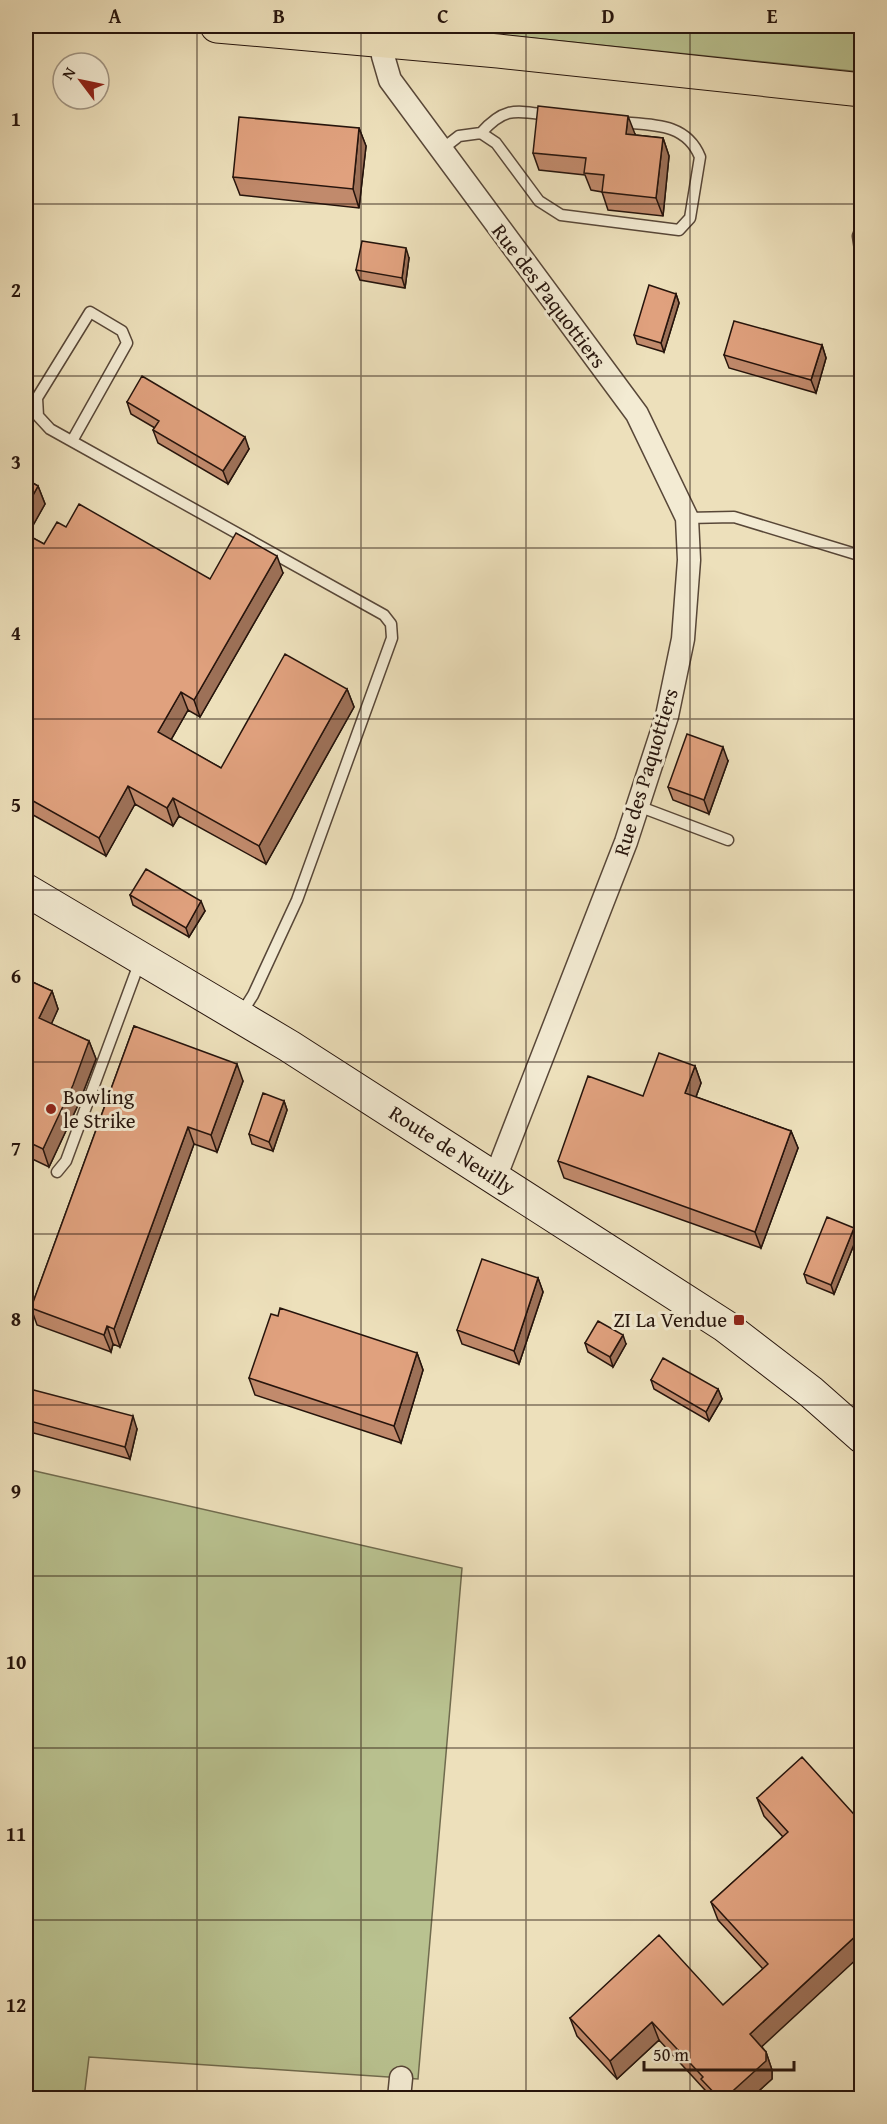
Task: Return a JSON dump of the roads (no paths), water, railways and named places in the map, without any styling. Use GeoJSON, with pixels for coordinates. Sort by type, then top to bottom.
{"type":"FeatureCollection","features":[{"type":"Feature","properties":{"kind":"main road"},"geometry":{"type":"LineString","coordinates":[[217,26],[383,43],[498,51],[861,90]]}},
{"type":"Feature","properties":{"kind":"main road","name":"Route de Neuilly"},"geometry":{"type":"LineString","coordinates":[[26,890],[239,1016],[725,1326],[811,1392],[861,1437]]}},
{"type":"Feature","properties":{"kind":"street","name":"Rue des Paquottiers"},"geometry":{"type":"LineString","coordinates":[[383,43],[383,56],[390,80],[638,414],[687,518],[689,560],[683,639],[668,716],[638,806],[495,1178]]}},
{"type":"Feature","properties":{"kind":"lane"},"geometry":{"type":"LineString","coordinates":[[441,150],[459,136],[481,133],[494,118],[510,111],[556,116]]}},
{"type":"Feature","properties":{"kind":"lane"},"geometry":{"type":"LineString","coordinates":[[481,133],[496,143],[539,201],[561,215],[679,230],[686,225],[690,218],[700,157],[692,141],[671,127],[602,120]]}},
{"type":"Feature","properties":{"kind":"lane"},"geometry":{"type":"LineString","coordinates":[[861,226],[858,236],[861,262]]}},
{"type":"Feature","properties":{"kind":"lane"},"geometry":{"type":"LineString","coordinates":[[72,441],[127,343],[122,331],[90,312],[37,398],[38,416],[50,429],[384,615],[391,624],[392,638],[297,900],[253,995],[239,1016]]}},
{"type":"Feature","properties":{"kind":"lane"},"geometry":{"type":"LineString","coordinates":[[687,518],[734,517],[861,556]]}},
{"type":"Feature","properties":{"kind":"lane"},"geometry":{"type":"LineString","coordinates":[[638,806],[728,840]]}},
{"type":"Feature","properties":{"kind":"lane"},"geometry":{"type":"LineString","coordinates":[[57,1173],[66,1161],[141,958]]}},
{"type":"Feature","properties":{"kind":"place","name":"Bowling le Strike"},"geometry":{"type":"Point","coordinates":[51,1109]}},
{"type":"Feature","properties":{"kind":"place","name":"ZI La Vendue"},"geometry":{"type":"Point","coordinates":[739,1320]}}]}
